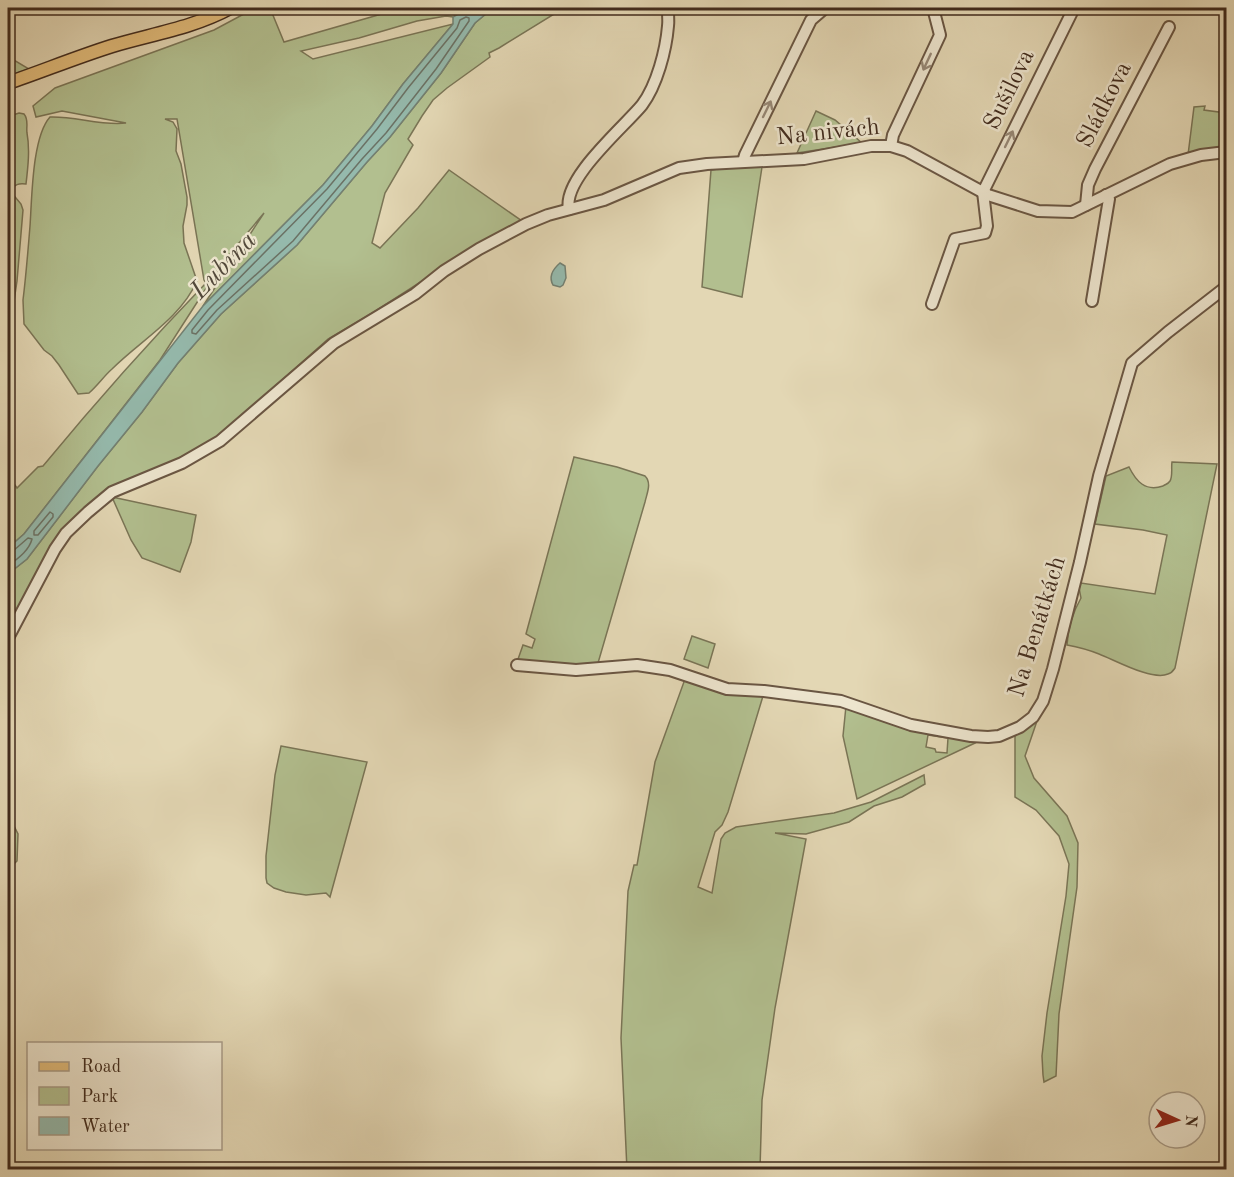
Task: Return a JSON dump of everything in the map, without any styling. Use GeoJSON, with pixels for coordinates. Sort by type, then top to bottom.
{"type":"FeatureCollection","features":[{"type":"Feature","properties":{"kind":"main road"},"geometry":{"type":"LineString","coordinates":[[10,82],[113,46],[190,26],[230,8]]}},
{"type":"Feature","properties":{"kind":"street"},"geometry":{"type":"LineString","coordinates":[[569,209],[568,203],[572,191],[582,173],[595,155],[642,104],[653,85],[663,54],[669,24],[669,8]]}},
{"type":"Feature","properties":{"kind":"street"},"geometry":{"type":"LineString","coordinates":[[743,162],[811,20],[825,8]]}},
{"type":"Feature","properties":{"kind":"street"},"geometry":{"type":"LineString","coordinates":[[891,146],[893,135],[940,35],[933,8]]}},
{"type":"Feature","properties":{"kind":"street","name":"Sušilova"},"geometry":{"type":"LineString","coordinates":[[983,192],[1074,8]]}},
{"type":"Feature","properties":{"kind":"street","name":"Sládkova"},"geometry":{"type":"LineString","coordinates":[[1086,205],[1089,185],[1095,169],[1169,27]]}},
{"type":"Feature","properties":{"kind":"street","name":"Na nivách"},"geometry":{"type":"LineString","coordinates":[[8,638],[66,532],[112,492],[182,464],[220,441],[334,343],[415,294],[444,271],[479,249],[548,215],[604,200],[679,168],[707,164],[804,159],[871,146],[891,146],[907,151],[983,192],[1038,211],[1072,212],[1177,161],[1227,152]]}},
{"type":"Feature","properties":{"kind":"street"},"geometry":{"type":"LineString","coordinates":[[932,304],[955,238],[985,232],[987,226],[983,192]]}},
{"type":"Feature","properties":{"kind":"street"},"geometry":{"type":"LineString","coordinates":[[1092,301],[1109,199],[1106,195]]}},
{"type":"Feature","properties":{"kind":"street","name":"Na Benátkách"},"geometry":{"type":"LineString","coordinates":[[517,665],[576,670],[637,665],[670,670],[727,689],[764,691],[841,701],[911,725],[971,736],[999,736],[1020,727],[1033,717],[1042,701],[1053,669],[1099,476],[1132,363],[1227,287]]}},
{"type":"Feature","properties":{"kind":"green space"},"geometry":{"type":"Polygon","coordinates":[[[255,8],[270,8],[284,42],[399,8],[469,8],[453,17],[417,21],[359,38],[301,51],[313,59],[453,24],[323,185],[203,306],[264,213],[223,262],[160,360],[24,534],[8,548],[8,475],[17,488],[38,467],[43,466],[82,419],[206,283],[177,119],[165,119],[173,122],[177,129],[176,151],[181,164],[187,197],[183,226],[184,243],[197,281],[190,295],[170,318],[123,358],[89,393],[78,394],[59,365],[24,324],[23,300],[36,153],[44,126],[50,117],[126,123],[62,111],[36,117],[33,106],[55,88],[214,30],[255,8]]]}},
{"type":"Feature","properties":{"kind":"green space"},"geometry":{"type":"Polygon","coordinates":[[[493,8],[564,8],[489,53],[490,57],[433,100],[408,139],[413,145],[385,193],[372,243],[380,248],[418,208],[449,170],[522,221],[478,245],[328,339],[217,438],[180,460],[92,504],[8,628],[8,574],[27,559],[178,363],[221,314],[297,245],[390,137],[441,73],[475,23],[493,8]]]}},
{"type":"Feature","properties":{"kind":"green space"},"geometry":{"type":"Polygon","coordinates":[[[8,54],[12,59],[29,69],[8,76],[8,54]]]}},
{"type":"Feature","properties":{"kind":"green space"},"geometry":{"type":"Polygon","coordinates":[[[1205,106],[1204,110],[1226,113],[1226,144],[1188,155],[1194,107],[1205,106]]]}},
{"type":"Feature","properties":{"kind":"green space"},"geometry":{"type":"Polygon","coordinates":[[[816,111],[835,120],[862,143],[797,153],[816,111]]]}},
{"type":"Feature","properties":{"kind":"green space"},"geometry":{"type":"Polygon","coordinates":[[[24,114],[26,119],[28,158],[26,184],[17,185],[11,192],[23,210],[17,281],[8,329],[8,121],[13,115],[24,114]]]}},
{"type":"Feature","properties":{"kind":"green space"},"geometry":{"type":"Polygon","coordinates":[[[730,167],[762,167],[742,297],[702,287],[711,170],[730,167]]]}},
{"type":"Feature","properties":{"kind":"green space"},"geometry":{"type":"Polygon","coordinates":[[[574,457],[645,476],[649,485],[648,492],[598,663],[558,666],[517,662],[523,645],[532,648],[535,639],[526,634],[574,457]]]}},
{"type":"Feature","properties":{"kind":"green space"},"geometry":{"type":"Polygon","coordinates":[[[1172,462],[1217,464],[1175,668],[1170,673],[1153,675],[1067,645],[1068,632],[1081,598],[1079,588],[1081,583],[1155,594],[1167,535],[1095,524],[1106,476],[1129,467],[1142,484],[1151,488],[1163,486],[1170,481],[1172,462]]]}},
{"type":"Feature","properties":{"kind":"green space"},"geometry":{"type":"Polygon","coordinates":[[[112,497],[196,515],[191,542],[180,572],[142,558],[131,540],[112,497]]]}},
{"type":"Feature","properties":{"kind":"green space"},"geometry":{"type":"Polygon","coordinates":[[[692,636],[715,644],[708,668],[684,659],[692,636]]]}},
{"type":"Feature","properties":{"kind":"green space"},"geometry":{"type":"Polygon","coordinates":[[[685,679],[763,696],[728,812],[722,825],[715,832],[698,887],[712,893],[721,839],[725,833],[736,827],[834,813],[871,802],[924,775],[925,784],[902,797],[874,806],[849,822],[806,834],[775,833],[806,839],[775,1008],[762,1100],[760,1169],[627,1170],[621,1038],[628,891],[634,865],[637,865],[655,762],[685,679]]]}},
{"type":"Feature","properties":{"kind":"green space"},"geometry":{"type":"Polygon","coordinates":[[[846,706],[908,730],[971,740],[975,743],[857,799],[843,736],[846,706]],[[928,735],[926,747],[935,749],[936,752],[947,753],[948,738],[928,735]]]}},
{"type":"Feature","properties":{"kind":"green space"},"geometry":{"type":"Polygon","coordinates":[[[1037,721],[1025,756],[1034,778],[1067,816],[1078,843],[1077,887],[1059,1014],[1056,1076],[1044,1082],[1042,1056],[1069,864],[1059,836],[1036,810],[1015,797],[1015,734],[1037,721]]]}},
{"type":"Feature","properties":{"kind":"green space"},"geometry":{"type":"Polygon","coordinates":[[[281,746],[367,762],[330,897],[326,893],[306,895],[286,892],[267,883],[266,856],[275,775],[281,746]]]}},
{"type":"Feature","properties":{"kind":"green space"},"geometry":{"type":"Polygon","coordinates":[[[8,819],[18,834],[17,861],[8,868],[8,819]]]}},
{"type":"Feature","properties":{"kind":"green space"},"geometry":{"type":"Polygon","coordinates":[[[1226,890],[1226,958],[1221,933],[1226,890]]]}},
{"type":"Feature","properties":{"kind":"water"},"geometry":{"type":"Polygon","coordinates":[[[469,8],[493,8],[475,23],[441,73],[390,137],[297,245],[221,314],[178,363],[27,559],[8,574],[8,548],[24,534],[203,306],[323,185],[453,24],[453,17],[469,8]]]}},
{"type":"Feature","properties":{"kind":"water"},"geometry":{"type":"Polygon","coordinates":[[[560,263],[565,266],[566,278],[560,287],[553,285],[551,276],[560,263]]]}},
{"type":"Feature","properties":{"kind":"water label","name":"Lubina"},"geometry":{"type":"Point","coordinates":[224,266]}}]}
